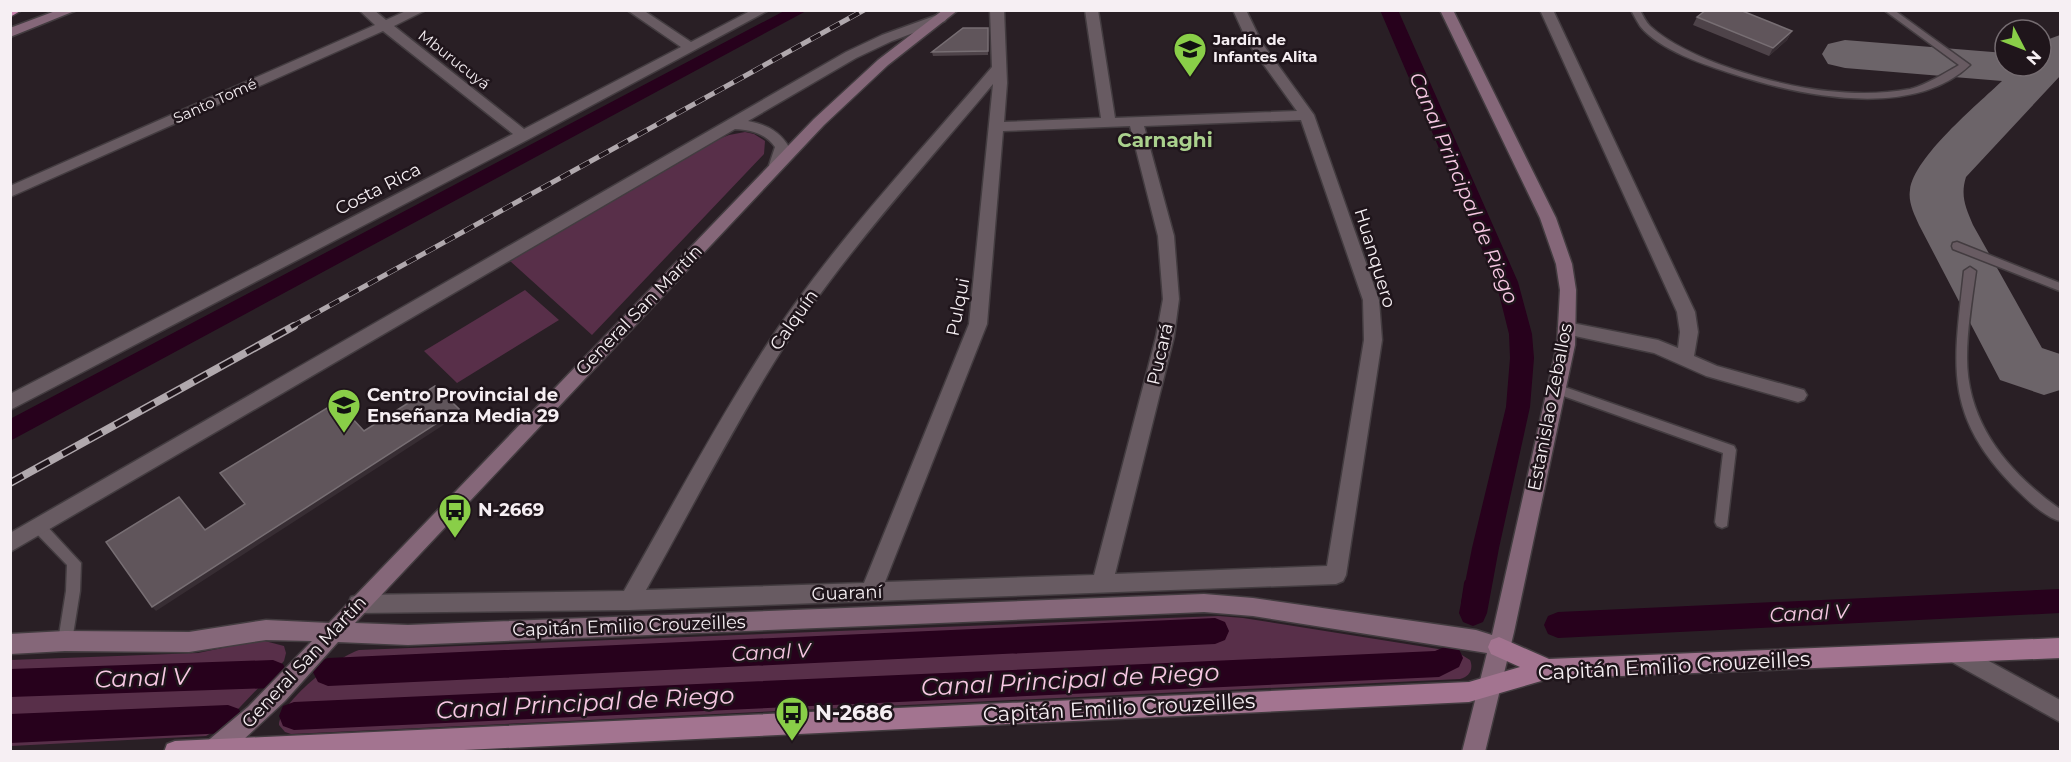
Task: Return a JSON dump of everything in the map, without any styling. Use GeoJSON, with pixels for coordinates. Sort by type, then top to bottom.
{"type":"FeatureCollection","features":[{"type":"Feature","properties":{"kind":"highway"},"geometry":{"type":"LineString","coordinates":[[10,13],[16,10]]}},
{"type":"Feature","properties":{"kind":"main road"},"geometry":{"type":"LineString","coordinates":[[1499,647],[1548,669]]}},
{"type":"Feature","properties":{"kind":"main road","name":"Capitán Emilio Crouzeilles"},"geometry":{"type":"LineString","coordinates":[[175,752],[1469,692],[1487,689],[1516,677],[1548,669],[2061,648]]}},
{"type":"Feature","properties":{"kind":"street"},"geometry":{"type":"LineString","coordinates":[[10,33],[71,10]]}},
{"type":"Feature","properties":{"kind":"street","name":"Mburucuyá"},"geometry":{"type":"LineString","coordinates":[[364,10],[524,136]]}},
{"type":"Feature","properties":{"kind":"street","name":"Santo Tomé"},"geometry":{"type":"LineString","coordinates":[[10,192],[420,10]]}},
{"type":"Feature","properties":{"kind":"street"},"geometry":{"type":"LineString","coordinates":[[633,10],[691,48]]}},
{"type":"Feature","properties":{"kind":"street","name":"Costa Rica"},"geometry":{"type":"LineString","coordinates":[[10,403],[763,10]]}},
{"type":"Feature","properties":{"kind":"street","name":"Pulqui"},"geometry":{"type":"LineString","coordinates":[[871,592],[978,324],[1000,67],[997,10]]}},
{"type":"Feature","properties":{"kind":"street"},"geometry":{"type":"LineString","coordinates":[[1091,10],[1109,123]]}},
{"type":"Feature","properties":{"kind":"street","name":"Huanquero"},"geometry":{"type":"LineString","coordinates":[[1239,10],[1255,43],[1307,115],[1365,282],[1374,319],[1373,340],[1336,575]]}},
{"type":"Feature","properties":{"kind":"street","name":"Estanislao Zeballos"},"geometry":{"type":"LineString","coordinates":[[1446,10],[1557,241],[1568,290],[1568,328],[1556,389],[1499,647],[1473,752]]}},
{"type":"Feature","properties":{"kind":"street"},"geometry":{"type":"LineString","coordinates":[[1546,10],[1686,312],[1689,332],[1685,359]]}},
{"type":"Feature","properties":{"kind":"street"},"geometry":{"type":"LineString","coordinates":[[10,544],[868,46],[946,14]]}},
{"type":"Feature","properties":{"kind":"street","name":"General San Martín"},"geometry":{"type":"LineString","coordinates":[[214,751],[259,712],[358,604],[777,165],[873,71],[946,14]]}},
{"type":"Feature","properties":{"kind":"street","name":"Calquín"},"geometry":{"type":"LineString","coordinates":[[628,601],[785,331],[823,279],[1000,67]]}},
{"type":"Feature","properties":{"kind":"street"},"geometry":{"type":"LineString","coordinates":[[994,127],[1307,115]]}},
{"type":"Feature","properties":{"kind":"street","name":"Pucará"},"geometry":{"type":"LineString","coordinates":[[1102,584],[1165,337],[1171,298],[1166,236],[1136,122]]}},
{"type":"Feature","properties":{"kind":"street"},"geometry":{"type":"LineString","coordinates":[[733,124],[757,127],[773,135],[782,147],[777,165]]}},
{"type":"Feature","properties":{"kind":"street"},"geometry":{"type":"LineString","coordinates":[[1568,328],[1658,347],[1712,371],[1798,395]]}},
{"type":"Feature","properties":{"kind":"street","name":"Guaraní"},"geometry":{"type":"LineString","coordinates":[[358,604],[628,601],[1336,575]]}},
{"type":"Feature","properties":{"kind":"street","name":"Capitán Emilio Crouzeilles"},"geometry":{"type":"LineString","coordinates":[[10,644],[64,641],[189,642],[266,630],[408,635],[1204,603],[1280,610],[1476,640],[1499,647]]}},
{"type":"Feature","properties":{"kind":"street"},"geometry":{"type":"LineString","coordinates":[[1956,653],[2061,712]]}},
{"type":"Feature","properties":{"kind":"lane"},"geometry":{"type":"LineString","coordinates":[[1635,10],[1637,17],[1652,34],[1675,47],[1743,75],[1786,87],[1827,94],[1869,95],[1910,92],[1940,81],[1965,65],[1888,10]]}},
{"type":"Feature","properties":{"kind":"lane"},"geometry":{"type":"LineString","coordinates":[[1957,246],[2061,286]]}},
{"type":"Feature","properties":{"kind":"lane"},"geometry":{"type":"LineString","coordinates":[[1970,270],[1961,361],[1963,387],[1972,416],[1982,441],[2015,481],[2061,516]]}},
{"type":"Feature","properties":{"kind":"lane"},"geometry":{"type":"LineString","coordinates":[[1556,389],[1730,450],[1722,522]]}},
{"type":"Feature","properties":{"kind":"lane"},"geometry":{"type":"LineString","coordinates":[[39,527],[74,563],[73,591],[64,641]]}},
{"type":"Feature","properties":{"kind":"shaded area"},"geometry":{"type":"Polygon","coordinates":[[[745,132],[754,134],[765,141],[764,154],[592,335],[510,261],[714,141],[745,132]]]}},
{"type":"Feature","properties":{"kind":"shaded area"},"geometry":{"type":"Polygon","coordinates":[[[525,290],[559,320],[457,383],[424,351],[525,290]]]}},
{"type":"Feature","properties":{"kind":"shaded area"},"geometry":{"type":"Polygon","coordinates":[[[1218,616],[1457,652],[1470,660],[1471,669],[1466,676],[1460,679],[291,734],[285,732],[279,725],[282,715],[299,693],[337,661],[359,650],[1218,616]]]}},
{"type":"Feature","properties":{"kind":"shaded area"},"geometry":{"type":"Polygon","coordinates":[[[261,640],[284,646],[286,653],[284,661],[221,727],[206,736],[11,746],[10,660],[198,653],[261,640]]]}},
{"type":"Feature","properties":{"kind":"building"},"geometry":{"type":"Polygon","coordinates":[[[1706,10],[1740,10],[1792,31],[1773,48],[1697,17],[1706,10]]]}},
{"type":"Feature","properties":{"kind":"building"},"geometry":{"type":"Polygon","coordinates":[[[963,28],[988,28],[988,51],[932,52],[963,28]]]}},
{"type":"Feature","properties":{"kind":"building"},"geometry":{"type":"Polygon","coordinates":[[[435,386],[459,409],[152,607],[106,542],[179,497],[205,530],[245,504],[220,473],[337,402],[364,431],[435,386]]]}},
{"type":"Feature","properties":{"kind":"waterway"},"geometry":{"type":"LineString","coordinates":[[10,431],[800,10]]}},
{"type":"Feature","properties":{"kind":"waterway","name":"Canal Principal de Riego"},"geometry":{"type":"LineString","coordinates":[[1389,10],[1507,282],[1516,308],[1520,334],[1522,358],[1518,407],[1478,580],[1473,613]]}},
{"type":"Feature","properties":{"kind":"waterway","name":"Canal Principal de Riego"},"geometry":{"type":"LineString","coordinates":[[1465,603],[1468,583],[1478,580]]}},
{"type":"Feature","properties":{"kind":"waterway","name":"Canal V"},"geometry":{"type":"LineString","coordinates":[[1558,625],[2060,601]]}},
{"type":"Feature","properties":{"kind":"waterway","name":"Canal V"},"geometry":{"type":"LineString","coordinates":[[328,672],[1215,631]]}},
{"type":"Feature","properties":{"kind":"waterway","name":"Canal Principal de Riego"},"geometry":{"type":"LineString","coordinates":[[294,716],[1439,664],[1449,658]]}},
{"type":"Feature","properties":{"kind":"waterway","name":"Canal V"},"geometry":{"type":"LineString","coordinates":[[10,683],[273,674]]}},
{"type":"Feature","properties":{"kind":"waterway","name":"Canal Principal de Riego"},"geometry":{"type":"LineString","coordinates":[[10,729],[228,719]]}},
{"type":"Feature","properties":{"kind":"taxiway"},"geometry":{"type":"LineString","coordinates":[[2044,372],[2021,364],[1946,225],[1937,204],[1936,193],[1942,171],[2060,49]]}},
{"type":"Feature","properties":{"kind":"taxiway"},"geometry":{"type":"LineString","coordinates":[[1845,54],[1993,67]]}},
{"type":"Feature","properties":{"kind":"railway"},"geometry":{"type":"LineString","coordinates":[[291,327],[864,10]]}},
{"type":"Feature","properties":{"kind":"railway"},"geometry":{"type":"LineString","coordinates":[[10,483],[294,326]]}},
{"type":"Feature","properties":{"kind":"place","name":"Jardín de Infantes Alita"},"geometry":{"type":"Point","coordinates":[1190,78]}},
{"type":"Feature","properties":{"kind":"place","name":"Centro Provincial de Enseñanza Media 29"},"geometry":{"type":"Point","coordinates":[344,434]}},
{"type":"Feature","properties":{"kind":"place","name":"N-2669"},"geometry":{"type":"Point","coordinates":[455,539]}},
{"type":"Feature","properties":{"kind":"place","name":"N-2686"},"geometry":{"type":"Point","coordinates":[792,742]}},
{"type":"Feature","properties":{"kind":"district","name":"Carnaghi"},"geometry":{"type":"Point","coordinates":[1165,140]}}]}
